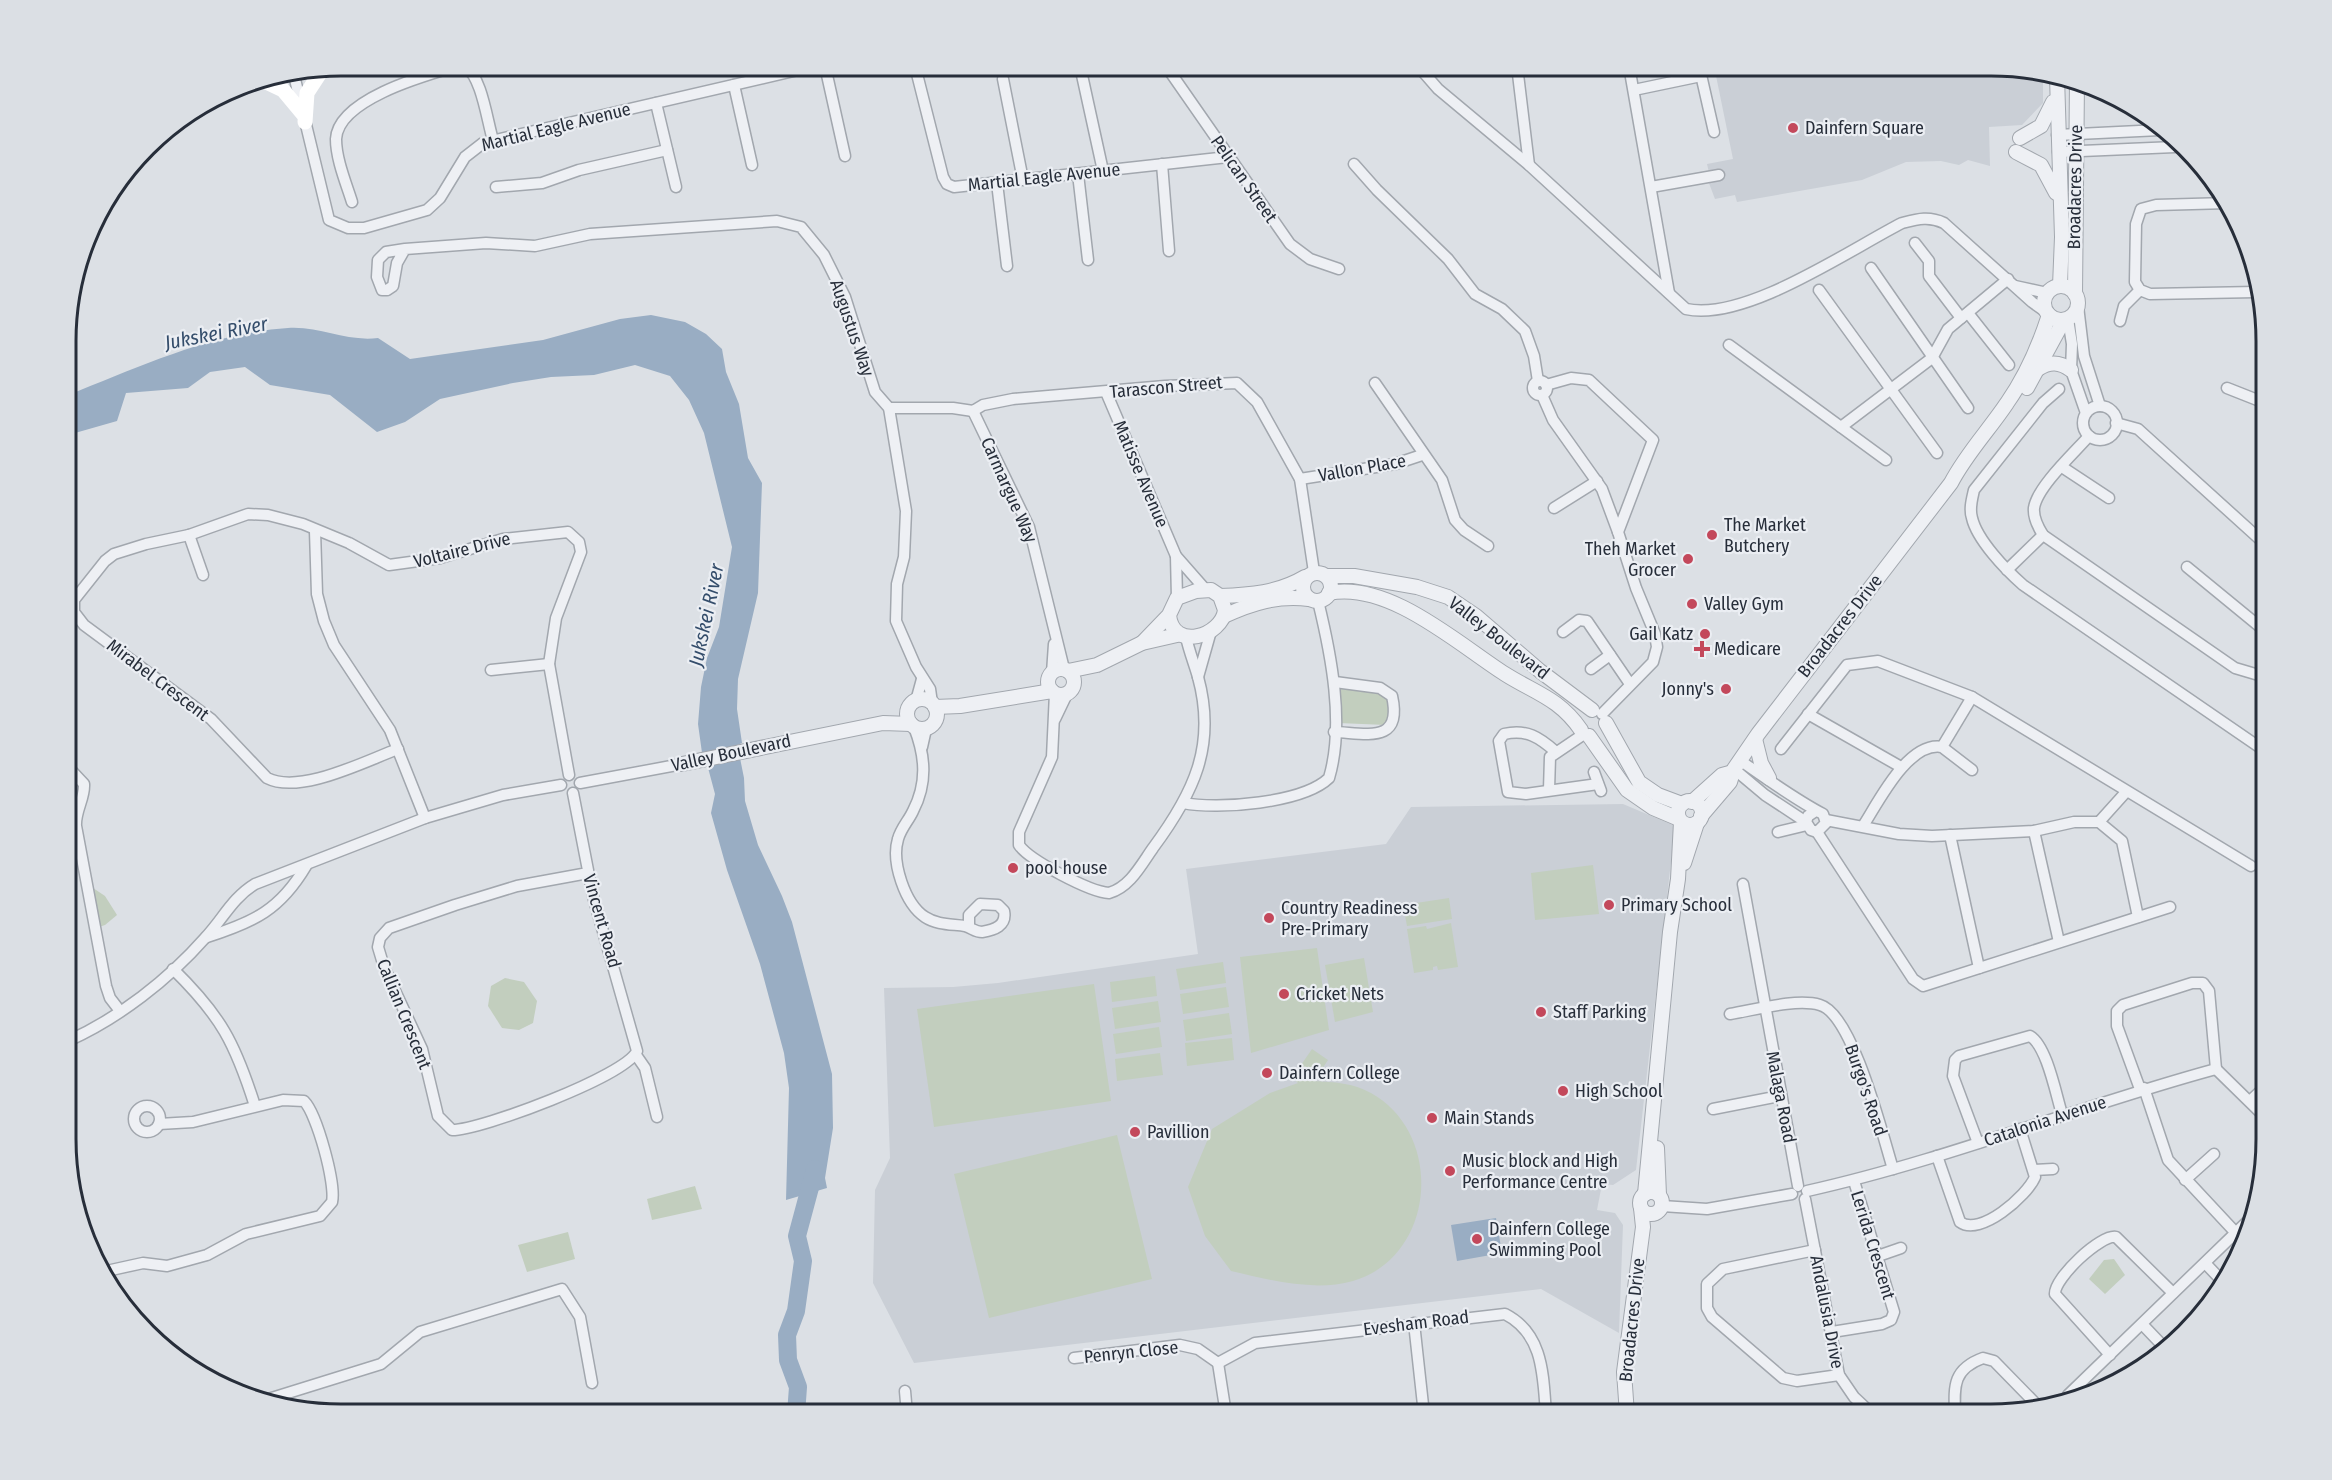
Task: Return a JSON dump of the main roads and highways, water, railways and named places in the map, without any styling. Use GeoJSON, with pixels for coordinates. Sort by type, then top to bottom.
{"type":"FeatureCollection","features":[{"type":"Feature","properties":{"kind":"main road"},"geometry":{"type":"LineString","coordinates":[[274,86],[283,90],[304,118],[307,93],[317,78]]}},
{"type":"Feature","properties":{"kind":"water"},"geometry":{"type":"Polygon","coordinates":[[[651,315],[685,322],[706,334],[722,349],[726,372],[739,404],[748,458],[762,483],[758,593],[738,679],[737,709],[742,743],[703,760],[698,724],[701,687],[707,658],[719,627],[732,547],[704,433],[689,400],[670,376],[635,365],[594,375],[551,377],[513,383],[440,399],[405,422],[377,432],[330,395],[270,385],[245,367],[210,372],[188,388],[126,393],[117,421],[76,433],[76,392],[203,344],[259,331],[300,328],[355,338],[378,338],[410,359],[543,340],[620,319],[651,315]]]}},
{"type":"Feature","properties":{"kind":"water"},"geometry":{"type":"Polygon","coordinates":[[[740,758],[745,801],[758,845],[792,922],[832,1074],[833,1128],[825,1178],[827,1188],[786,1200],[789,1088],[784,1053],[760,964],[727,870],[711,813],[715,794],[707,764],[740,758]]]}},
{"type":"Feature","properties":{"kind":"water","name":"Dainfern College Swimming Pool"},"geometry":{"type":"Polygon","coordinates":[[[1496,1218],[1502,1253],[1457,1261],[1451,1225],[1496,1218]]]}},
{"type":"Feature","properties":{"kind":"waterway","name":"Jukskei River"},"geometry":{"type":"LineString","coordinates":[[797,1404],[798,1387],[788,1360],[787,1335],[796,1311],[803,1261],[797,1236],[815,1169]]}},
{"type":"Feature","properties":{"kind":"place","name":"Dainfern Square"},"geometry":{"type":"Point","coordinates":[1793,128]}},
{"type":"Feature","properties":{"kind":"place","name":"The Market Butchery"},"geometry":{"type":"Point","coordinates":[1712,535]}},
{"type":"Feature","properties":{"kind":"place","name":"Theh Market Grocer"},"geometry":{"type":"Point","coordinates":[1688,559]}},
{"type":"Feature","properties":{"kind":"place","name":"Valley Gym"},"geometry":{"type":"Point","coordinates":[1692,604]}},
{"type":"Feature","properties":{"kind":"place","name":"Gail Katz"},"geometry":{"type":"Point","coordinates":[1705,634]}},
{"type":"Feature","properties":{"kind":"place","name":"Medicare"},"geometry":{"type":"Point","coordinates":[1702,649]}},
{"type":"Feature","properties":{"kind":"place","name":"Jonny's"},"geometry":{"type":"Point","coordinates":[1726,689]}},
{"type":"Feature","properties":{"kind":"place","name":"pool house"},"geometry":{"type":"Point","coordinates":[1013,868]}},
{"type":"Feature","properties":{"kind":"place","name":"Primary School"},"geometry":{"type":"Point","coordinates":[1609,905]}},
{"type":"Feature","properties":{"kind":"place","name":"Country Readiness Pre-Primary"},"geometry":{"type":"Point","coordinates":[1269,918]}},
{"type":"Feature","properties":{"kind":"place","name":"Cricket Nets"},"geometry":{"type":"Point","coordinates":[1284,994]}},
{"type":"Feature","properties":{"kind":"place","name":"Staff Parking"},"geometry":{"type":"Point","coordinates":[1541,1012]}},
{"type":"Feature","properties":{"kind":"place","name":"Dainfern College"},"geometry":{"type":"Point","coordinates":[1267,1073]}},
{"type":"Feature","properties":{"kind":"place","name":"High School"},"geometry":{"type":"Point","coordinates":[1563,1091]}},
{"type":"Feature","properties":{"kind":"place","name":"Main Stands"},"geometry":{"type":"Point","coordinates":[1432,1118]}},
{"type":"Feature","properties":{"kind":"place","name":"Pavillion"},"geometry":{"type":"Point","coordinates":[1135,1132]}},
{"type":"Feature","properties":{"kind":"place","name":"Music block and High Performance Centre"},"geometry":{"type":"Point","coordinates":[1450,1171]}},
{"type":"Feature","properties":{"kind":"place","name":"Dainfern College Swimming Pool"},"geometry":{"type":"Point","coordinates":[1477,1239]}}]}
